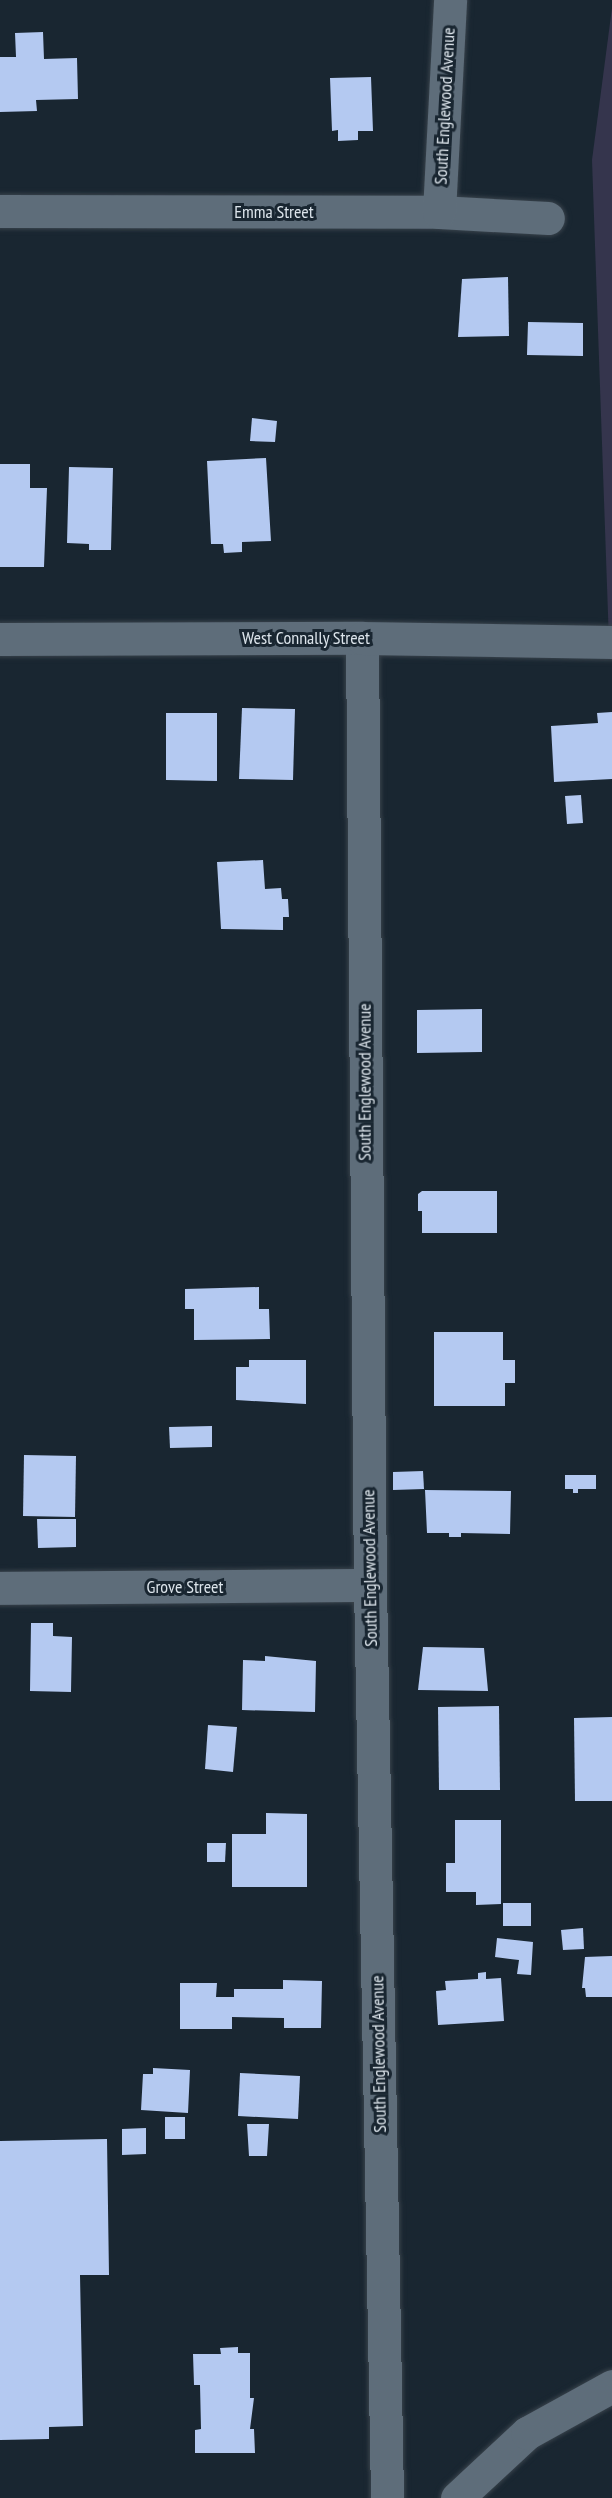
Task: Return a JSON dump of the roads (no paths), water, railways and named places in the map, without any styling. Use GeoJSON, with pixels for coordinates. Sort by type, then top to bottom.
{"type":"FeatureCollection","features":[{"type":"Feature","properties":{"kind":"street","name":"South Englewood Avenue"},"geometry":{"type":"LineString","coordinates":[[439,212],[450,0]]}},
{"type":"Feature","properties":{"kind":"street","name":"Emma Street"},"geometry":{"type":"LineString","coordinates":[[0,212],[439,212],[548,218]]}},
{"type":"Feature","properties":{"kind":"street","name":"South Englewood Avenue"},"geometry":{"type":"LineString","coordinates":[[362,638],[370,1585],[387,2498]]}},
{"type":"Feature","properties":{"kind":"street","name":"West Connally Street"},"geometry":{"type":"LineString","coordinates":[[0,639],[362,638],[612,642]]}},
{"type":"Feature","properties":{"kind":"street","name":"Grove Street"},"geometry":{"type":"LineString","coordinates":[[0,1588],[370,1585]]}},
{"type":"Feature","properties":{"kind":"street"},"geometry":{"type":"LineString","coordinates":[[457,2498],[527,2433],[612,2386]]}}]}
